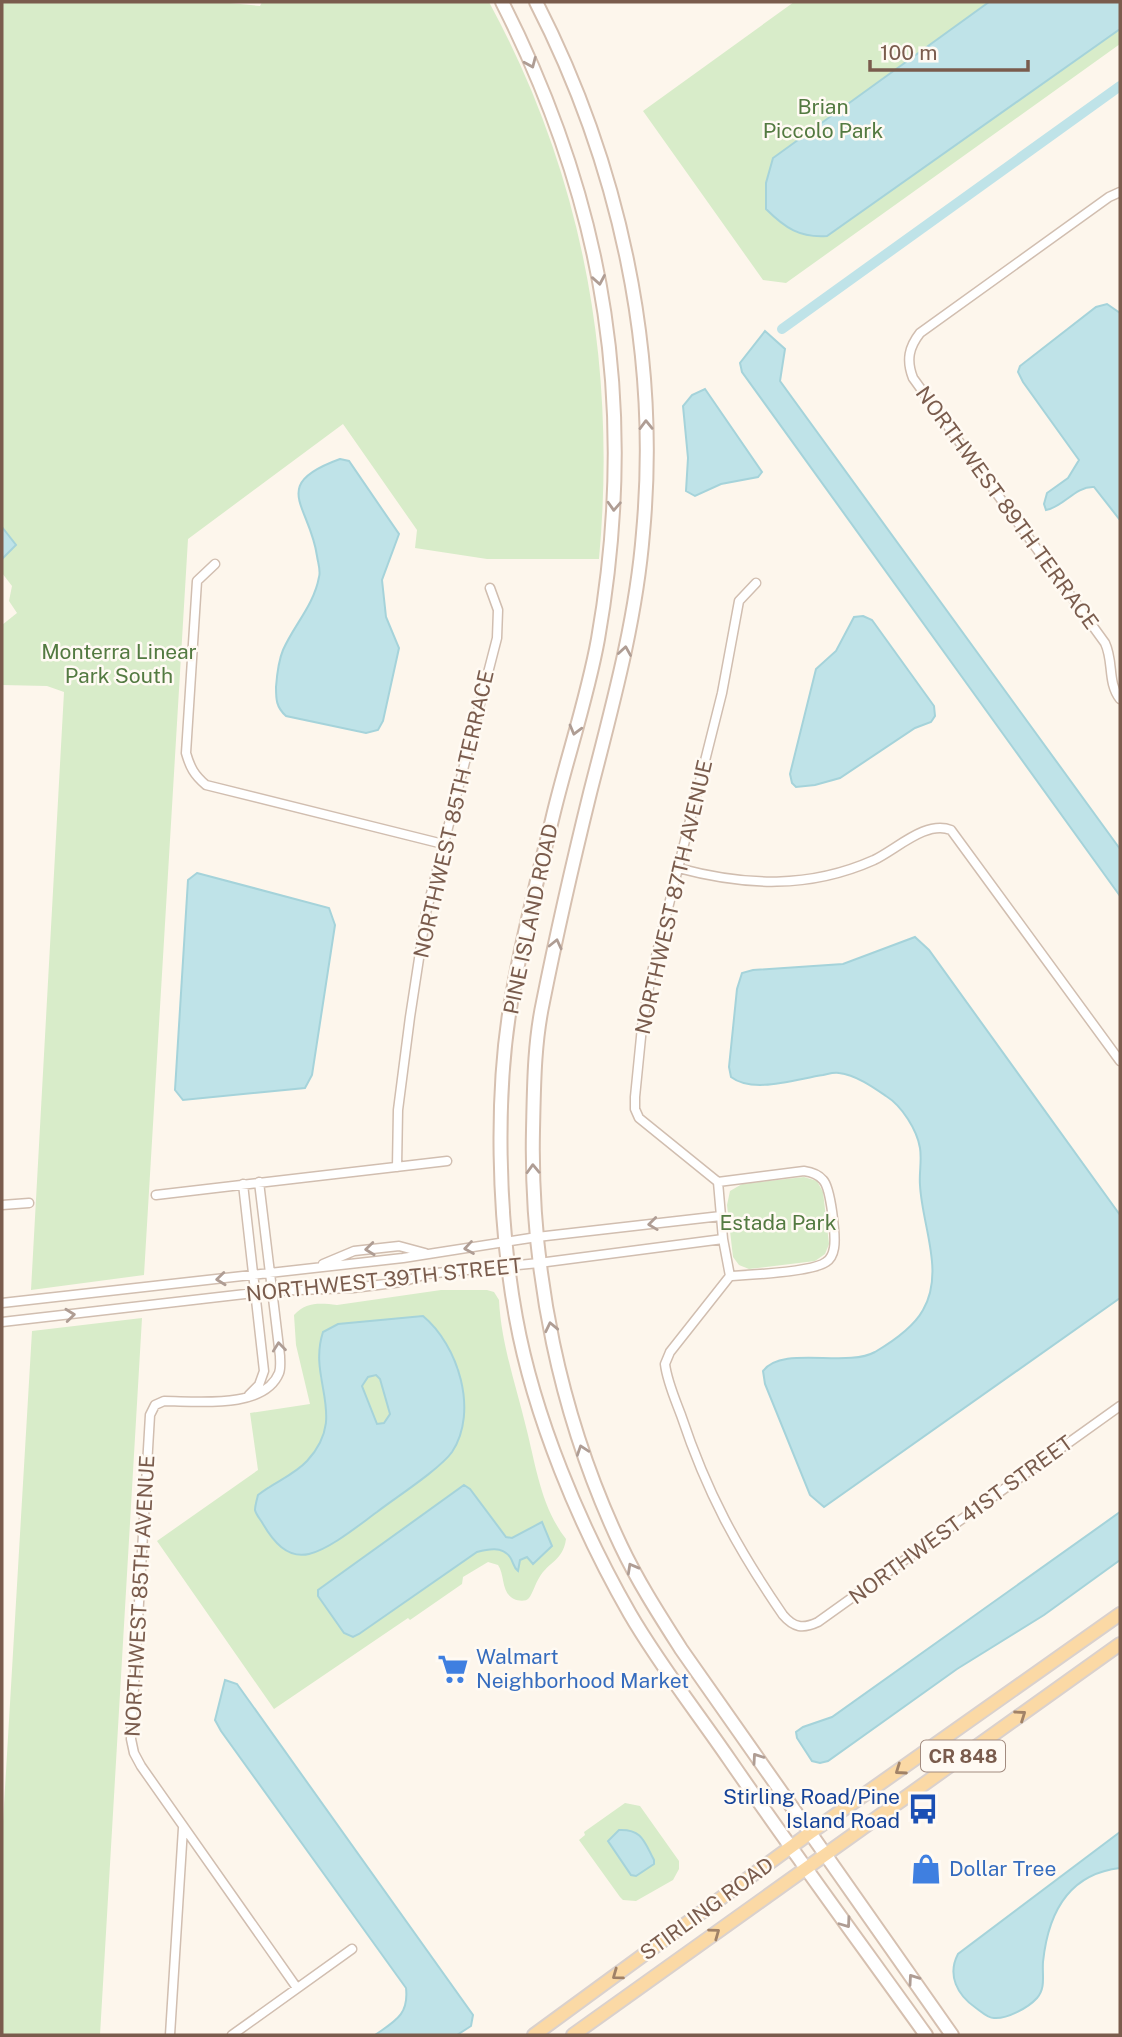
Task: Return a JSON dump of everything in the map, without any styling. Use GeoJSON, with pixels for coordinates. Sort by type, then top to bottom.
{"type":"FeatureCollection","features":[{"type":"Feature","properties":{"kind":"main road","name":"PINE ISLAND ROAD"},"geometry":{"type":"LineString","coordinates":[[502,2],[520,37],[557,125],[593,247],[605,311],[615,397],[616,474],[614,523],[597,643],[552,816],[512,994],[503,1085],[503,1170],[506,1242],[517,1320],[536,1396],[565,1477],[600,1559],[647,1641],[791,1848],[926,2035]]}},
{"type":"Feature","properties":{"kind":"main road","name":"PINE ISLAND ROAD"},"geometry":{"type":"LineString","coordinates":[[536,2],[586,113],[623,236],[636,305],[646,395],[647,478],[643,536],[624,661],[582,826],[542,1007],[534,1080],[532,1150],[539,1263],[549,1319],[571,1418],[621,1547],[681,1649],[952,2035]]}},
{"type":"Feature","properties":{"kind":"main road","name":"STIRLING ROAD"},"geometry":{"type":"LineString","coordinates":[[534,2035],[810,1833],[1120,1614]]}},
{"type":"Feature","properties":{"kind":"main road","name":"STIRLING ROAD"},"geometry":{"type":"LineString","coordinates":[[573,2035],[1120,1644]]}},
{"type":"Feature","properties":{"kind":"street","name":"NORTHWEST 89TH TERRACE"},"geometry":{"type":"LineString","coordinates":[[1120,192],[1109,197],[920,333],[909,355],[913,378],[1105,643],[1111,661],[1111,681],[1120,699]]}},
{"type":"Feature","properties":{"kind":"street"},"geometry":{"type":"LineString","coordinates":[[215,564],[197,581],[186,752],[196,777],[206,785],[443,844]]}},
{"type":"Feature","properties":{"kind":"street","name":"NORTHWEST 87TH AVENUE"},"geometry":{"type":"LineString","coordinates":[[718,1182],[638,1119],[635,1097],[642,1027],[651,976],[722,693],[739,601],[756,583]]}},
{"type":"Feature","properties":{"kind":"street","name":"NORTHWEST 85TH TERRACE"},"geometry":{"type":"LineString","coordinates":[[397,1167],[398,1110],[426,913],[497,638],[498,610],[490,588]]}},
{"type":"Feature","properties":{"kind":"street"},"geometry":{"type":"LineString","coordinates":[[940,826],[943,816]]}},
{"type":"Feature","properties":{"kind":"street"},"geometry":{"type":"LineString","coordinates":[[678,868],[715,878],[744,882],[812,879],[873,860],[929,828],[940,826],[956,834],[1120,1061]]}},
{"type":"Feature","properties":{"kind":"street"},"geometry":{"type":"LineString","coordinates":[[156,1195],[447,1161]]}},
{"type":"Feature","properties":{"kind":"street"},"geometry":{"type":"LineString","coordinates":[[819,1176],[825,1169]]}},
{"type":"Feature","properties":{"kind":"street"},"geometry":{"type":"LineString","coordinates":[[730,1276],[723,1239],[718,1182],[804,1171],[819,1176],[828,1190],[835,1243],[833,1261],[812,1268],[730,1276],[670,1352],[665,1364],[694,1454],[716,1506],[745,1559],[783,1615],[790,1623],[800,1627],[798,1637]]}},
{"type":"Feature","properties":{"kind":"street"},"geometry":{"type":"LineString","coordinates":[[247,1397],[269,1386],[280,1372],[259,1182]]}},
{"type":"Feature","properties":{"kind":"street"},"geometry":{"type":"LineString","coordinates":[[243,1184],[264,1371],[259,1385],[247,1397]]}},
{"type":"Feature","properties":{"kind":"street"},"geometry":{"type":"LineString","coordinates":[[2,1205],[29,1203]]}},
{"type":"Feature","properties":{"kind":"street","name":"NORTHWEST 39TH STREET"},"geometry":{"type":"LineString","coordinates":[[2,1303],[429,1255],[537,1237],[721,1216]]}},
{"type":"Feature","properties":{"kind":"street","name":"NORTHWEST 39TH STREET"},"geometry":{"type":"LineString","coordinates":[[2,1322],[272,1291],[353,1288],[402,1282],[426,1274],[539,1263],[723,1239]]}},
{"type":"Feature","properties":{"kind":"street","name":"NORTHWEST 85TH AVENUE"},"geometry":{"type":"LineString","coordinates":[[247,1397],[231,1401],[164,1401],[155,1405],[150,1415],[131,1739],[141,1766],[297,1989]]}},
{"type":"Feature","properties":{"kind":"street","name":"NORTHWEST 41ST STREET"},"geometry":{"type":"LineString","coordinates":[[800,1627],[818,1622],[1120,1406]]}},
{"type":"Feature","properties":{"kind":"street"},"geometry":{"type":"LineString","coordinates":[[170,2035],[183,1828]]}},
{"type":"Feature","properties":{"kind":"street"},"geometry":{"type":"LineString","coordinates":[[232,2035],[352,1949]]}},
{"type":"Feature","properties":{"kind":"green space","name":"Monterra Linear Park South"},"geometry":{"type":"Polygon","coordinates":[[[2,2],[219,2],[260,6],[262,2],[489,2],[521,68],[548,134],[570,203],[586,272],[597,342],[603,414],[599,559],[487,559],[415,548],[417,530],[343,424],[188,539],[144,1275],[31,1290],[64,692],[47,686],[2,685],[2,625],[17,613],[9,601],[12,586],[2,573],[2,2]]]}},
{"type":"Feature","properties":{"kind":"green space","name":"Brian Piccolo Park"},"geometry":{"type":"Polygon","coordinates":[[[794,2],[1120,2],[1120,44],[786,283],[763,280],[643,111],[794,2]]]}},
{"type":"Feature","properties":{"kind":"green space","name":"Estada Park"},"geometry":{"type":"Polygon","coordinates":[[[804,1177],[817,1181],[823,1192],[829,1244],[825,1254],[815,1261],[749,1269],[739,1265],[733,1257],[727,1205],[730,1191],[742,1184],[804,1177]]]}},
{"type":"Feature","properties":{"kind":"green space"},"geometry":{"type":"Polygon","coordinates":[[[441,1290],[494,1292],[499,1300],[506,1348],[540,1486],[566,1539],[559,1557],[543,1572],[528,1599],[520,1601],[510,1596],[498,1565],[488,1562],[463,1577],[462,1584],[410,1620],[408,1618],[274,1709],[157,1541],[258,1470],[250,1413],[310,1404],[296,1345],[294,1315],[313,1304],[337,1305],[441,1290]],[[458,1367],[320,1376],[328,1415],[322,1439],[300,1468],[268,1487],[340,1539],[427,1474],[451,1452],[463,1425],[458,1367]]]}},
{"type":"Feature","properties":{"kind":"green space"},"geometry":{"type":"Polygon","coordinates":[[[142,1318],[100,2035],[2,2035],[2,1839],[32,1331],[142,1318]]]}},
{"type":"Feature","properties":{"kind":"green space"},"geometry":{"type":"Polygon","coordinates":[[[376,1374],[380,1378],[390,1414],[384,1423],[377,1424],[362,1386],[368,1377],[376,1374]]]}},
{"type":"Feature","properties":{"kind":"green space"},"geometry":{"type":"Polygon","coordinates":[[[625,1803],[640,1806],[679,1861],[679,1869],[673,1880],[636,1901],[623,1900],[620,1897],[579,1840],[585,1835],[584,1832],[625,1803]]]}},
{"type":"Feature","properties":{"kind":"water"},"geometry":{"type":"Polygon","coordinates":[[[989,2],[1120,2],[1120,29],[827,236],[809,235],[794,230],[766,209],[766,183],[773,158],[989,2]]]}},
{"type":"Feature","properties":{"kind":"water"},"geometry":{"type":"Polygon","coordinates":[[[1107,304],[1120,313],[1120,520],[1094,487],[1081,490],[1046,510],[1044,504],[1047,493],[1068,478],[1079,460],[1018,372],[1020,366],[1096,307],[1107,304]]]}},
{"type":"Feature","properties":{"kind":"water"},"geometry":{"type":"Polygon","coordinates":[[[765,331],[785,349],[780,381],[1120,849],[1120,896],[742,372],[740,363],[765,331]]]}},
{"type":"Feature","properties":{"kind":"water"},"geometry":{"type":"Polygon","coordinates":[[[705,389],[762,472],[758,477],[721,484],[695,496],[686,491],[688,458],[683,406],[692,395],[705,389]]]}},
{"type":"Feature","properties":{"kind":"water"},"geometry":{"type":"Polygon","coordinates":[[[340,459],[349,461],[399,534],[382,580],[386,617],[399,648],[383,721],[378,730],[366,733],[286,716],[278,706],[276,695],[281,655],[313,597],[320,575],[313,538],[299,498],[299,488],[305,478],[340,459]]]}},
{"type":"Feature","properties":{"kind":"water"},"geometry":{"type":"Polygon","coordinates":[[[2,527],[16,545],[2,559],[2,527]]]}},
{"type":"Feature","properties":{"kind":"water"},"geometry":{"type":"Polygon","coordinates":[[[863,616],[872,620],[934,706],[935,716],[931,722],[915,728],[840,778],[796,787],[790,774],[816,669],[836,651],[854,617],[863,616]]]}},
{"type":"Feature","properties":{"kind":"water"},"geometry":{"type":"Polygon","coordinates":[[[197,873],[329,908],[335,925],[312,1075],[305,1088],[183,1100],[175,1090],[188,880],[197,873]]]}},
{"type":"Feature","properties":{"kind":"water"},"geometry":{"type":"Polygon","coordinates":[[[915,937],[929,950],[1120,1215],[1120,1298],[824,1507],[810,1495],[765,1384],[763,1371],[772,1363],[784,1359],[848,1358],[875,1352],[908,1329],[919,1317],[929,1295],[932,1280],[920,1180],[920,1148],[912,1126],[898,1106],[876,1089],[852,1076],[833,1073],[763,1085],[740,1082],[731,1077],[729,1067],[737,989],[742,973],[843,964],[915,937]]]}},
{"type":"Feature","properties":{"kind":"water"},"geometry":{"type":"Polygon","coordinates":[[[423,1316],[435,1328],[455,1361],[464,1399],[464,1418],[460,1436],[452,1452],[428,1475],[335,1542],[309,1554],[294,1554],[271,1537],[255,1510],[258,1495],[302,1466],[319,1445],[325,1429],[326,1413],[319,1350],[323,1332],[338,1324],[423,1316]],[[376,1375],[368,1377],[362,1386],[377,1424],[384,1423],[390,1414],[380,1379],[376,1375]]]}},
{"type":"Feature","properties":{"kind":"water"},"geometry":{"type":"Polygon","coordinates":[[[464,1485],[470,1489],[506,1537],[512,1538],[542,1522],[552,1546],[533,1564],[527,1557],[520,1560],[518,1571],[503,1551],[490,1549],[477,1552],[359,1634],[353,1637],[344,1633],[318,1596],[318,1590],[464,1485]]]}},
{"type":"Feature","properties":{"kind":"water"},"geometry":{"type":"Polygon","coordinates":[[[1120,1512],[1120,1560],[1044,1615],[957,1669],[828,1761],[812,1761],[796,1732],[832,1717],[1120,1512]]]}},
{"type":"Feature","properties":{"kind":"water"},"geometry":{"type":"Polygon","coordinates":[[[225,1680],[237,1684],[473,2015],[471,2026],[457,2035],[375,2035],[403,2011],[406,1988],[221,1731],[215,1720],[225,1680]]]}},
{"type":"Feature","properties":{"kind":"water"},"geometry":{"type":"Polygon","coordinates":[[[619,1830],[638,1834],[654,1860],[654,1864],[636,1876],[631,1875],[608,1841],[619,1830]]]}},
{"type":"Feature","properties":{"kind":"water"},"geometry":{"type":"Polygon","coordinates":[[[1120,1832],[1120,1868],[1087,1878],[1064,1899],[1056,1913],[1046,1944],[1043,1986],[1037,1998],[1017,2012],[999,2018],[987,2016],[969,2003],[959,1991],[954,1977],[958,1954],[1120,1832]]]}},
{"type":"Feature","properties":{"kind":"waterway"},"geometry":{"type":"LineString","coordinates":[[782,329],[1120,86]]}},
{"type":"Feature","properties":{"kind":"place","name":"Walmart Neighborhood Market"},"geometry":{"type":"Point","coordinates":[453,1669]}},
{"type":"Feature","properties":{"kind":"place","name":"Stirling Road/Pine Island Road"},"geometry":{"type":"Point","coordinates":[923,1809]}},
{"type":"Feature","properties":{"kind":"place","name":"Dollar Tree"},"geometry":{"type":"Point","coordinates":[926,1869]}}]}
